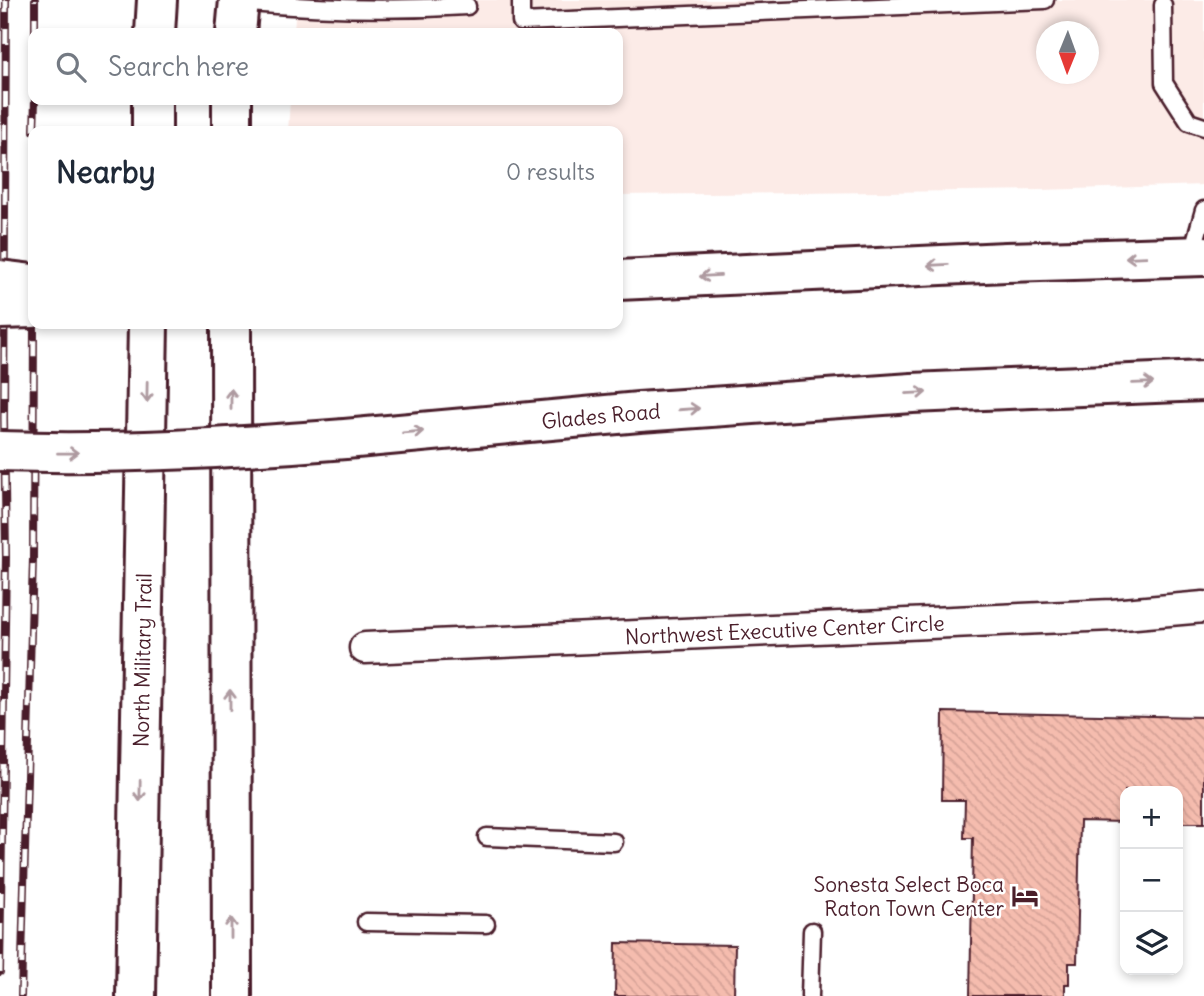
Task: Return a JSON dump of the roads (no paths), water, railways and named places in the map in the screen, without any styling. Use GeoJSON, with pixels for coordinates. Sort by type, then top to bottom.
{"type":"FeatureCollection","features":[{"type":"Feature","properties":{"kind":"main road"},"geometry":{"type":"LineString","coordinates":[[155,28],[157,0]]}},
{"type":"Feature","properties":{"kind":"main road"},"geometry":{"type":"LineString","coordinates":[[152,105],[152,126]]}},
{"type":"Feature","properties":{"kind":"main road"},"geometry":{"type":"LineString","coordinates":[[232,105],[232,126]]}},
{"type":"Feature","properties":{"kind":"main road"},"geometry":{"type":"LineString","coordinates":[[623,280],[1198,256]]}},
{"type":"Feature","properties":{"kind":"main road"},"geometry":{"type":"LineString","coordinates":[[0,280],[28,283]]}},
{"type":"Feature","properties":{"kind":"main road"},"geometry":{"type":"LineString","coordinates":[[0,309],[28,308]]}},
{"type":"Feature","properties":{"kind":"main road","name":"North Military Trail"},"geometry":{"type":"LineString","coordinates":[[136,996],[148,329]]}},
{"type":"Feature","properties":{"kind":"main road"},"geometry":{"type":"LineString","coordinates":[[231,329],[232,996]]}},
{"type":"Feature","properties":{"kind":"main road","name":"Glades Road"},"geometry":{"type":"LineString","coordinates":[[0,451],[163,451],[345,439],[639,412],[912,393],[1204,380]]}},
{"type":"Feature","properties":{"kind":"street","name":"Northwest Executive Center Circle"},"geometry":{"type":"LineString","coordinates":[[365,648],[1112,615],[1204,607]]}},
{"type":"Feature","properties":{"kind":"lane"},"geometry":{"type":"LineString","coordinates":[[521,0],[521,22],[1045,0]]}},
{"type":"Feature","properties":{"kind":"lane"},"geometry":{"type":"LineString","coordinates":[[238,12],[406,5],[467,6]]}},
{"type":"Feature","properties":{"kind":"lane"},"geometry":{"type":"LineString","coordinates":[[1163,5],[1164,83],[1189,122],[1204,127]]}},
{"type":"Feature","properties":{"kind":"lane"},"geometry":{"type":"LineString","coordinates":[[1198,256],[1204,210]]}},
{"type":"Feature","properties":{"kind":"lane"},"geometry":{"type":"LineString","coordinates":[[486,837],[614,842]]}},
{"type":"Feature","properties":{"kind":"lane"},"geometry":{"type":"LineString","coordinates":[[366,922],[486,924]]}},
{"type":"Feature","properties":{"kind":"lane"},"geometry":{"type":"LineString","coordinates":[[810,996],[812,931]]}},
{"type":"Feature","properties":{"kind":"railway"},"geometry":{"type":"LineString","coordinates":[[0,972],[6,556],[6,0]]}},
{"type":"Feature","properties":{"kind":"railway"},"geometry":{"type":"LineString","coordinates":[[35,0],[35,28]]}},
{"type":"Feature","properties":{"kind":"railway"},"geometry":{"type":"LineString","coordinates":[[34,126],[35,105]]}},
{"type":"Feature","properties":{"kind":"railway"},"geometry":{"type":"LineString","coordinates":[[21,996],[33,558],[34,329]]}},
{"type":"Feature","properties":{"kind":"place","name":"Sonesta Select Boca Raton Town Center"},"geometry":{"type":"Point","coordinates":[1025,896]}}]}
